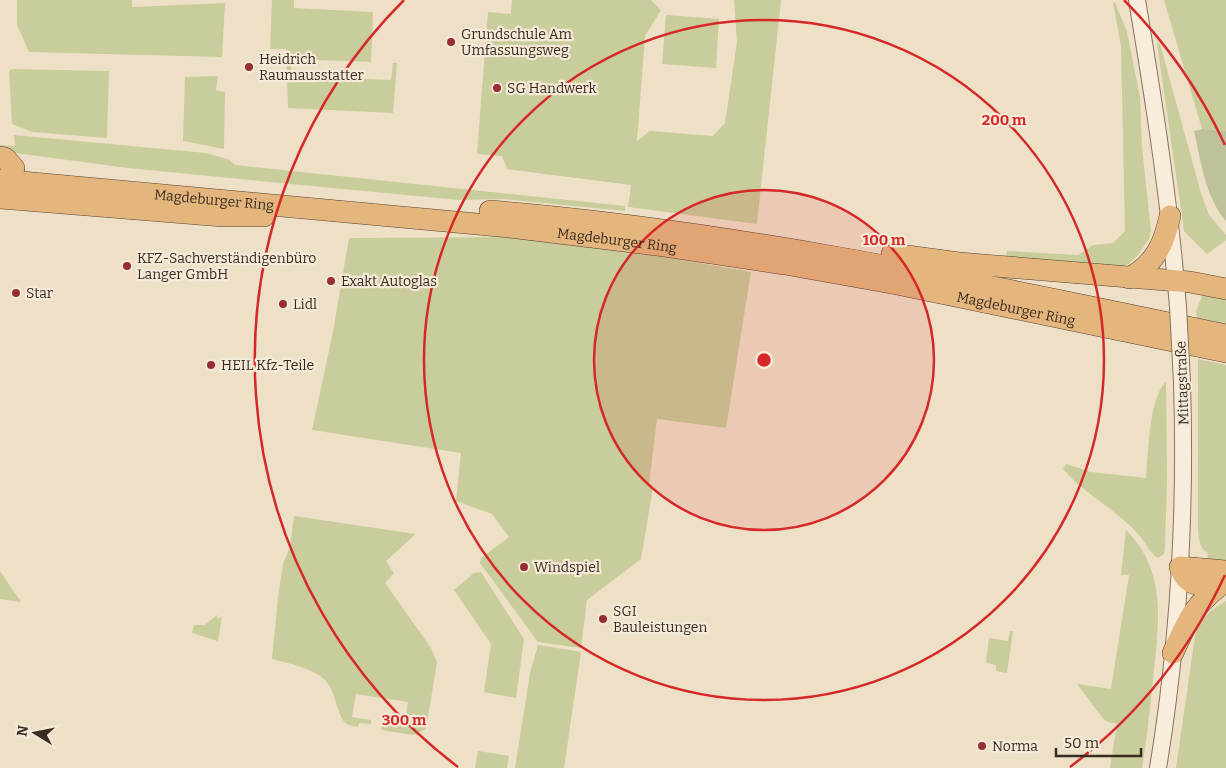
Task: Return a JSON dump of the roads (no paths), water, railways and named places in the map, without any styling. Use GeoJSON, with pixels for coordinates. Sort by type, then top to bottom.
{"type":"FeatureCollection","features":[{"type":"Feature","properties":{"kind":"highway","name":"Magdeburger Ring"},"geometry":{"type":"LineString","coordinates":[[4,168],[365,213],[510,227],[785,264],[907,286],[1226,352]]}},
{"type":"Feature","properties":{"kind":"highway","name":"Magdeburger Ring"},"geometry":{"type":"LineString","coordinates":[[4,168],[533,214],[714,238],[925,273],[1226,336]]}},
{"type":"Feature","properties":{"kind":"highway"},"geometry":{"type":"LineString","coordinates":[[0,198],[223,216],[293,216],[353,220],[365,213]]}},
{"type":"Feature","properties":{"kind":"highway"},"geometry":{"type":"LineString","coordinates":[[1128,278],[1139,273],[1153,260],[1162,245],[1170,216]]}},
{"type":"Feature","properties":{"kind":"highway"},"geometry":{"type":"LineString","coordinates":[[714,238],[733,232],[838,248],[959,263],[1176,281],[1226,289]]}},
{"type":"Feature","properties":{"kind":"highway"},"geometry":{"type":"LineString","coordinates":[[1180,567],[1183,576],[1193,584],[1208,586],[1225,579]]}},
{"type":"Feature","properties":{"kind":"highway"},"geometry":{"type":"LineString","coordinates":[[1173,653],[1194,610],[1225,579]]}},
{"type":"Feature","properties":{"kind":"street","name":"Mittagstraße"},"geometry":{"type":"LineString","coordinates":[[1136,0],[1153,96],[1170,216],[1182,382],[1183,501],[1180,567],[1173,653],[1158,768]]}},
{"type":"Feature","properties":{"kind":"place","name":"Grundschule Am Umfassungsweg"},"geometry":{"type":"Point","coordinates":[451,42]}},
{"type":"Feature","properties":{"kind":"place","name":"Heidrich Raumausstatter"},"geometry":{"type":"Point","coordinates":[249,67]}},
{"type":"Feature","properties":{"kind":"place","name":"SG Handwerk"},"geometry":{"type":"Point","coordinates":[497,88]}},
{"type":"Feature","properties":{"kind":"place","name":"KFZ-Sachverständigenbüro Langer GmbH"},"geometry":{"type":"Point","coordinates":[127,266]}},
{"type":"Feature","properties":{"kind":"place","name":"Exakt Autoglas"},"geometry":{"type":"Point","coordinates":[331,281]}},
{"type":"Feature","properties":{"kind":"place","name":"Star"},"geometry":{"type":"Point","coordinates":[16,293]}},
{"type":"Feature","properties":{"kind":"place","name":"Lidl"},"geometry":{"type":"Point","coordinates":[283,304]}},
{"type":"Feature","properties":{"kind":"place","name":"HEIL Kfz-Teile"},"geometry":{"type":"Point","coordinates":[211,365]}},
{"type":"Feature","properties":{"kind":"place","name":"Windspiel"},"geometry":{"type":"Point","coordinates":[524,567]}},
{"type":"Feature","properties":{"kind":"place","name":"SGI Bauleistungen"},"geometry":{"type":"Point","coordinates":[603,619]}},
{"type":"Feature","properties":{"kind":"place","name":"Norma"},"geometry":{"type":"Point","coordinates":[982,746]}}]}
